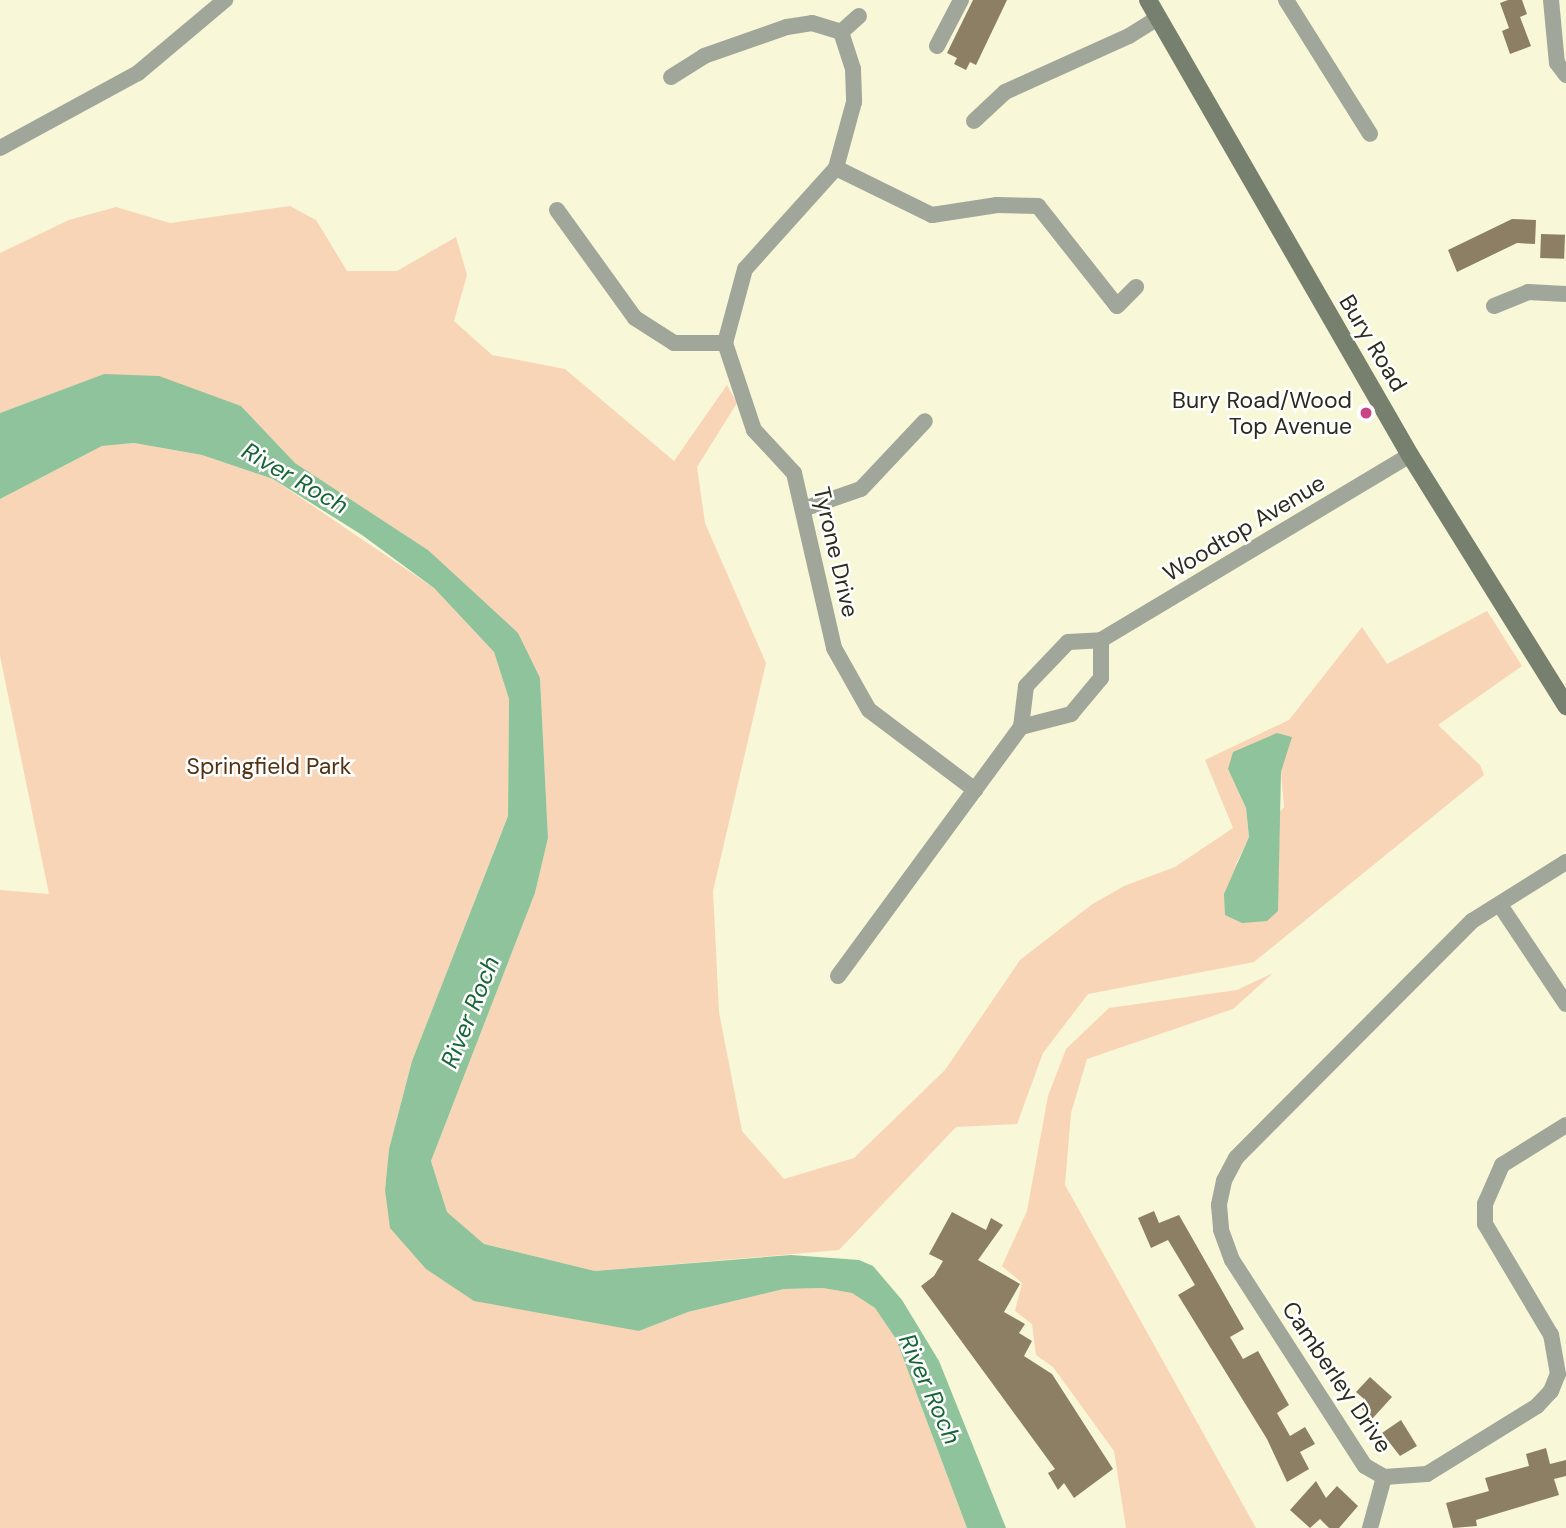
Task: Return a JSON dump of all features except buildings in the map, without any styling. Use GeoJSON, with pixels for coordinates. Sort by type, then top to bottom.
{"type":"FeatureCollection","features":[{"type":"Feature","properties":{"kind":"main road","name":"Bury Road"},"geometry":{"type":"LineString","coordinates":[[1148,0],[1410,455],[1566,706]]}},
{"type":"Feature","properties":{"kind":"street"},"geometry":{"type":"LineString","coordinates":[[0,148],[138,73],[225,0]]}},
{"type":"Feature","properties":{"kind":"street"},"geometry":{"type":"LineString","coordinates":[[937,46],[961,0]]}},
{"type":"Feature","properties":{"kind":"street"},"geometry":{"type":"LineString","coordinates":[[1286,0],[1370,134]]}},
{"type":"Feature","properties":{"kind":"street"},"geometry":{"type":"LineString","coordinates":[[1551,0],[1557,63],[1566,75]]}},
{"type":"Feature","properties":{"kind":"street"},"geometry":{"type":"LineString","coordinates":[[841,32],[859,16]]}},
{"type":"Feature","properties":{"kind":"street"},"geometry":{"type":"LineString","coordinates":[[974,121],[1004,92],[1129,36],[1158,18]]}},
{"type":"Feature","properties":{"kind":"street"},"geometry":{"type":"LineString","coordinates":[[671,78],[704,56],[787,27],[812,23],[841,32]]}},
{"type":"Feature","properties":{"kind":"street"},"geometry":{"type":"LineString","coordinates":[[557,210],[635,318],[674,343],[725,343],[745,268],[836,168],[854,102],[853,69],[841,32]]}},
{"type":"Feature","properties":{"kind":"street"},"geometry":{"type":"LineString","coordinates":[[836,168],[932,215],[997,205],[1038,206],[1117,306],[1136,287]]}},
{"type":"Feature","properties":{"kind":"street"},"geometry":{"type":"LineString","coordinates":[[1494,306],[1528,292],[1566,294]]}},
{"type":"Feature","properties":{"kind":"street","name":"Tyrone Drive"},"geometry":{"type":"LineString","coordinates":[[725,343],[754,430],[794,473],[806,508],[834,648],[869,710],[975,790]]}},
{"type":"Feature","properties":{"kind":"street"},"geometry":{"type":"LineString","coordinates":[[806,508],[862,489],[925,421]]}},
{"type":"Feature","properties":{"kind":"street","name":"Woodtop Avenue"},"geometry":{"type":"LineString","coordinates":[[838,976],[1021,727],[1026,686],[1068,642],[1101,640],[1410,455]]}},
{"type":"Feature","properties":{"kind":"street"},"geometry":{"type":"LineString","coordinates":[[1021,727],[1071,714],[1101,678],[1101,640]]}},
{"type":"Feature","properties":{"kind":"street","name":"Camberley Drive"},"geometry":{"type":"LineString","coordinates":[[1566,862],[1472,921],[1236,1158],[1219,1205],[1221,1230],[1233,1260],[1365,1466],[1384,1478],[1427,1474],[1537,1406],[1551,1391],[1558,1374],[1551,1335],[1485,1224],[1485,1204],[1502,1165],[1566,1125]]}},
{"type":"Feature","properties":{"kind":"street"},"geometry":{"type":"LineString","coordinates":[[1500,905],[1566,1004]]}},
{"type":"Feature","properties":{"kind":"street"},"geometry":{"type":"LineString","coordinates":[[1370,1528],[1384,1478]]}},
{"type":"Feature","properties":{"kind":"green space"},"geometry":{"type":"Polygon","coordinates":[[[290,206],[316,220],[347,271],[397,271],[456,237],[467,275],[454,321],[492,355],[565,369],[674,461],[727,385],[737,403],[697,467],[705,523],[766,663],[713,891],[719,1012],[742,1131],[784,1179],[854,1158],[945,1070],[1020,960],[1091,905],[1124,886],[1175,867],[1233,828],[1205,760],[1289,720],[1362,627],[1387,664],[1487,611],[1522,666],[1438,725],[1480,765],[1484,775],[1254,962],[1088,994],[1043,1053],[1017,1124],[956,1127],[839,1250],[595,1271],[484,1244],[447,1212],[431,1161],[535,893],[548,838],[540,678],[428,550],[295,463],[241,406],[104,374],[0,413],[0,253],[69,220],[116,207],[170,223],[290,206]],[[1291,737],[1228,769],[1246,808],[1249,838],[1235,866],[1284,807],[1281,772],[1291,737]]]}},
{"type":"Feature","properties":{"kind":"green space","name":"Springfield Park"},"geometry":{"type":"Polygon","coordinates":[[[134,443],[202,455],[273,479],[434,588],[494,652],[509,699],[508,816],[412,1061],[389,1149],[385,1190],[639,1331],[688,1312],[784,1289],[823,1288],[852,1293],[875,1308],[896,1339],[967,1528],[0,1528],[0,890],[49,894],[0,656],[0,499],[102,446],[134,443]]]}},
{"type":"Feature","properties":{"kind":"green space"},"geometry":{"type":"Polygon","coordinates":[[[1273,973],[1233,1009],[1087,1059],[1071,1113],[1065,1185],[1256,1528],[1126,1528],[1114,1451],[1053,1367],[1036,1355],[1032,1324],[1015,1311],[1022,1283],[1002,1266],[1027,1211],[1048,1096],[1066,1049],[1109,1008],[1237,990],[1273,973]]]}},
{"type":"Feature","properties":{"kind":"water","name":"River Roch"},"geometry":{"type":"Polygon","coordinates":[[[104,374],[159,376],[241,406],[295,463],[428,550],[518,633],[540,678],[548,838],[535,893],[431,1161],[447,1212],[484,1244],[595,1271],[791,1255],[859,1260],[873,1266],[902,1300],[939,1361],[1006,1528],[967,1528],[896,1339],[875,1308],[852,1293],[823,1288],[784,1289],[688,1312],[639,1331],[474,1301],[426,1269],[390,1228],[385,1190],[389,1149],[412,1061],[508,816],[509,699],[494,652],[434,588],[362,535],[273,479],[202,455],[134,443],[102,446],[0,499],[0,413],[104,374]]]}},
{"type":"Feature","properties":{"kind":"water"},"geometry":{"type":"Polygon","coordinates":[[[1277,733],[1292,737],[1281,772],[1278,911],[1267,921],[1242,923],[1225,915],[1224,894],[1249,837],[1246,808],[1228,769],[1233,752],[1277,733]]]}},
{"type":"Feature","properties":{"kind":"place","name":"Bury Road/Wood Top Avenue"},"geometry":{"type":"Point","coordinates":[1366,413]}}]}
